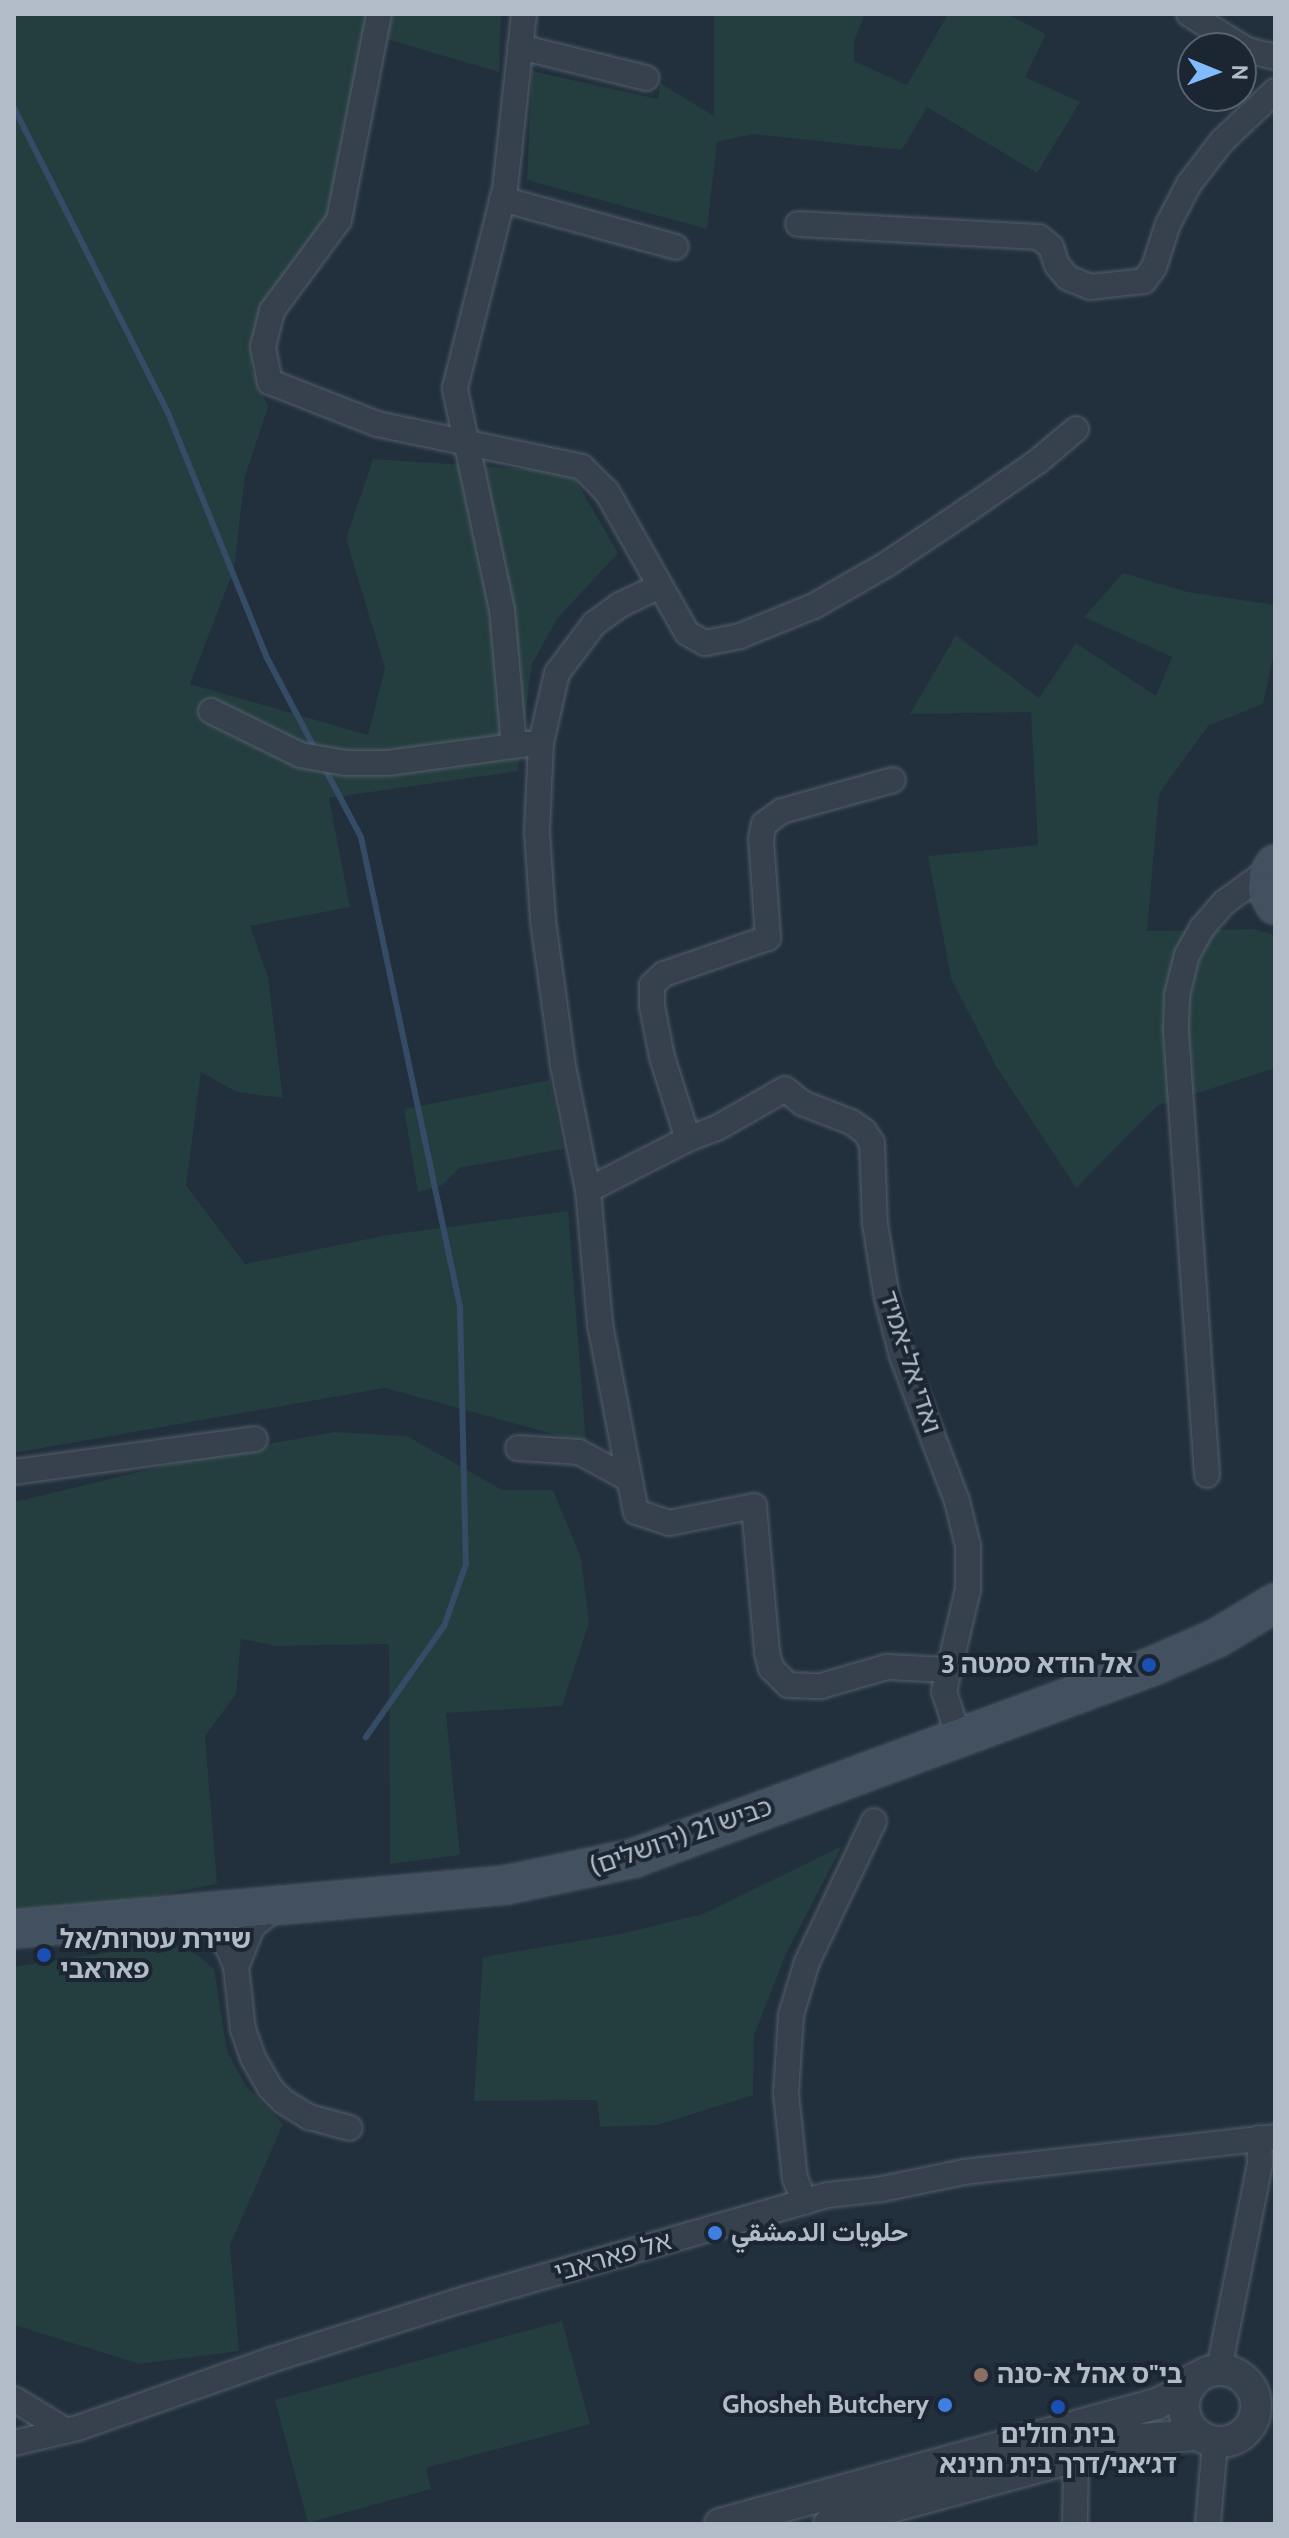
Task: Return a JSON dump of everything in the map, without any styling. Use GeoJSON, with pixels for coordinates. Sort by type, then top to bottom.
{"type":"FeatureCollection","features":[{"type":"Feature","properties":{"kind":"main road"},"geometry":{"type":"LineString","coordinates":[[1274,864],[1267,890],[1275,907]]}},
{"type":"Feature","properties":{"kind":"main road","name":"כביש 21 (ירושלים)"},"geometry":{"type":"LineString","coordinates":[[1166,1661],[1239,1610],[1275,1575]]}},
{"type":"Feature","properties":{"kind":"main road","name":"כביש 21 (ירושלים)"},"geometry":{"type":"LineString","coordinates":[[20,1929],[517,1884],[590,1869],[653,1852],[1166,1661],[1217,1638],[1275,1603]]}},
{"type":"Feature","properties":{"kind":"street"},"geometry":{"type":"LineString","coordinates":[[379,14],[339,220],[272,311],[263,347],[270,382],[377,424],[466,440],[582,467],[607,492],[658,587],[687,633],[705,643],[740,636],[814,606],[887,564],[1037,462],[1076,429]]}},
{"type":"Feature","properties":{"kind":"street"},"geometry":{"type":"LineString","coordinates":[[514,746],[502,610],[455,388],[502,199],[524,14]]}},
{"type":"Feature","properties":{"kind":"street"},"geometry":{"type":"LineString","coordinates":[[1189,14],[1247,50],[1275,57]]}},
{"type":"Feature","properties":{"kind":"street"},"geometry":{"type":"LineString","coordinates":[[520,47],[646,78]]}},
{"type":"Feature","properties":{"kind":"street"},"geometry":{"type":"LineString","coordinates":[[798,224],[1039,237],[1051,247],[1057,265],[1068,278],[1090,287],[1144,281],[1154,267],[1168,224],[1189,184],[1222,141],[1275,91]]}},
{"type":"Feature","properties":{"kind":"street"},"geometry":{"type":"LineString","coordinates":[[502,199],[676,247]]}},
{"type":"Feature","properties":{"kind":"street"},"geometry":{"type":"LineString","coordinates":[[658,587],[620,605],[594,624],[557,673],[541,743],[537,832],[543,921],[563,1066],[588,1190],[600,1324],[636,1512],[669,1523],[736,1513],[754,1506],[767,1653],[771,1668],[788,1685],[821,1686],[887,1667],[947,1670]]}},
{"type":"Feature","properties":{"kind":"street"},"geometry":{"type":"LineString","coordinates":[[211,711],[300,755],[346,763],[388,763],[541,743]]}},
{"type":"Feature","properties":{"kind":"street"},"geometry":{"type":"LineString","coordinates":[[588,1190],[688,1139],[662,1057],[652,1006],[652,985],[664,974],[768,938],[761,839],[764,824],[782,811],[893,780]]}},
{"type":"Feature","properties":{"kind":"street"},"geometry":{"type":"LineString","coordinates":[[1207,1475],[1176,1028],[1182,968],[1194,940],[1209,919],[1225,902],[1274,864]]}},
{"type":"Feature","properties":{"kind":"street"},"geometry":{"type":"LineString","coordinates":[[1209,919],[1232,904],[1253,903],[1275,907]]}},
{"type":"Feature","properties":{"kind":"street","name":"ואדי אל-אמיד"},"geometry":{"type":"LineString","coordinates":[[688,1139],[717,1128],[785,1089],[802,1103],[851,1122],[864,1131],[872,1143],[875,1224],[887,1298],[902,1356],[957,1501],[968,1546],[968,1589],[947,1670],[945,1701],[959,1738]]}},
{"type":"Feature","properties":{"kind":"street"},"geometry":{"type":"LineString","coordinates":[[14,1472],[255,1439]]}},
{"type":"Feature","properties":{"kind":"street"},"geometry":{"type":"LineString","coordinates":[[518,1448],[579,1452],[629,1479]]}},
{"type":"Feature","properties":{"kind":"street"},"geometry":{"type":"LineString","coordinates":[[805,2202],[795,2179],[786,2094],[791,2015],[807,1962],[874,1821]]}},
{"type":"Feature","properties":{"kind":"street"},"geometry":{"type":"LineString","coordinates":[[236,1967],[252,1927],[277,1906]]}},
{"type":"Feature","properties":{"kind":"street"},"geometry":{"type":"LineString","coordinates":[[192,1914],[216,1930],[236,1967],[243,2029],[253,2058],[270,2088],[283,2101],[309,2117],[350,2128]]}},
{"type":"Feature","properties":{"kind":"street"},"geometry":{"type":"LineString","coordinates":[[1208,2524],[1206,2438],[1184,2413],[1183,2400],[1218,2374],[1267,2137]]}},
{"type":"Feature","properties":{"kind":"street","name":"אל פאראבי"},"geometry":{"type":"LineString","coordinates":[[14,2443],[66,2431],[271,2360],[450,2304],[828,2195],[882,2189],[964,2172],[1267,2137]]}},
{"type":"Feature","properties":{"kind":"street"},"geometry":{"type":"LineString","coordinates":[[829,2524],[1164,2435],[1240,2437],[1265,2412],[1255,2395],[1218,2374]]}},
{"type":"Feature","properties":{"kind":"street"},"geometry":{"type":"LineString","coordinates":[[720,2524],[1158,2403],[1218,2374],[1275,2375]]}},
{"type":"Feature","properties":{"kind":"street"},"geometry":{"type":"LineString","coordinates":[[14,2399],[66,2431]]}},
{"type":"Feature","properties":{"kind":"street"},"geometry":{"type":"LineString","coordinates":[[1075,2524],[1076,2457]]}},
{"type":"Feature","properties":{"kind":"green space"},"geometry":{"type":"Polygon","coordinates":[[[14,14],[501,14],[499,72],[369,34],[333,218],[261,312],[251,367],[268,407],[245,476],[234,569],[190,684],[368,735],[385,668],[346,539],[373,459],[571,472],[618,553],[557,619],[532,664],[518,771],[329,798],[350,907],[250,926],[268,977],[283,1098],[237,1092],[201,1072],[186,1185],[245,1264],[387,1235],[568,1211],[586,1443],[385,1388],[14,1453],[14,14]]]}},
{"type":"Feature","properties":{"kind":"green space"},"geometry":{"type":"Polygon","coordinates":[[[714,14],[865,14],[854,41],[854,61],[907,85],[948,14],[1007,14],[1046,34],[1025,77],[1080,102],[1037,173],[927,107],[902,150],[752,134],[717,142],[707,229],[527,180],[532,71],[658,99],[660,83],[714,116],[714,14]]]}},
{"type":"Feature","properties":{"kind":"green space"},"geometry":{"type":"Polygon","coordinates":[[[1123,573],[1188,592],[1275,605],[1275,649],[1263,704],[1208,726],[1159,794],[1147,931],[1254,929],[1272,934],[1275,938],[1275,1068],[1157,1106],[1076,1188],[996,1066],[951,978],[928,856],[1038,845],[1031,712],[910,714],[956,635],[1039,698],[1076,643],[1156,696],[1172,657],[1084,617],[1123,573]]]}},
{"type":"Feature","properties":{"kind":"green space"},"geometry":{"type":"Polygon","coordinates":[[[550,1080],[563,1149],[459,1168],[442,1185],[418,1192],[404,1109],[550,1080]]]}},
{"type":"Feature","properties":{"kind":"green space"},"geometry":{"type":"Polygon","coordinates":[[[335,1432],[407,1436],[502,1490],[553,1490],[581,1558],[589,1623],[562,1706],[446,1713],[460,1855],[390,1864],[389,1644],[276,1646],[241,1639],[236,1694],[205,1736],[217,1884],[14,1922],[14,1502],[223,1452],[335,1432]]]}},
{"type":"Feature","properties":{"kind":"green space"},"geometry":{"type":"Polygon","coordinates":[[[842,1846],[786,1954],[754,2035],[753,2095],[658,2125],[600,2127],[597,2100],[474,2101],[483,1957],[620,1934],[703,1914],[842,1846]]]}},
{"type":"Feature","properties":{"kind":"green space"},"geometry":{"type":"Polygon","coordinates":[[[169,1943],[196,1954],[214,1969],[227,2051],[246,2086],[283,2124],[230,2245],[239,2351],[140,2364],[14,2325],[14,1967],[169,1943]]]}},
{"type":"Feature","properties":{"kind":"green space"},"geometry":{"type":"Polygon","coordinates":[[[562,2321],[590,2424],[426,2468],[431,2489],[308,2523],[275,2400],[562,2321]]]}},
{"type":"Feature","properties":{"kind":"waterway"},"geometry":{"type":"LineString","coordinates":[[14,108],[168,413],[266,656],[316,751]]}},
{"type":"Feature","properties":{"kind":"waterway"},"geometry":{"type":"LineString","coordinates":[[323,765],[361,837],[460,1307],[466,1564],[444,1626],[366,1737]]}},
{"type":"Feature","properties":{"kind":"place","name":"אל הודא סמטה 3"},"geometry":{"type":"Point","coordinates":[1149,1665]}},
{"type":"Feature","properties":{"kind":"place","name":"שיירת עטרות/אל פאראבי"},"geometry":{"type":"Point","coordinates":[44,1955]}},
{"type":"Feature","properties":{"kind":"place","name":"حلويات الدمشقي"},"geometry":{"type":"Point","coordinates":[715,2233]}},
{"type":"Feature","properties":{"kind":"place","name":"בי\"ס אהל א-סנה"},"geometry":{"type":"Point","coordinates":[981,2375]}},
{"type":"Feature","properties":{"kind":"place","name":"Ghosheh Butchery"},"geometry":{"type":"Point","coordinates":[945,2405]}},
{"type":"Feature","properties":{"kind":"place","name":"בית חולים דג׳אני/דרך בית חנינא"},"geometry":{"type":"Point","coordinates":[1058,2407]}}]}
